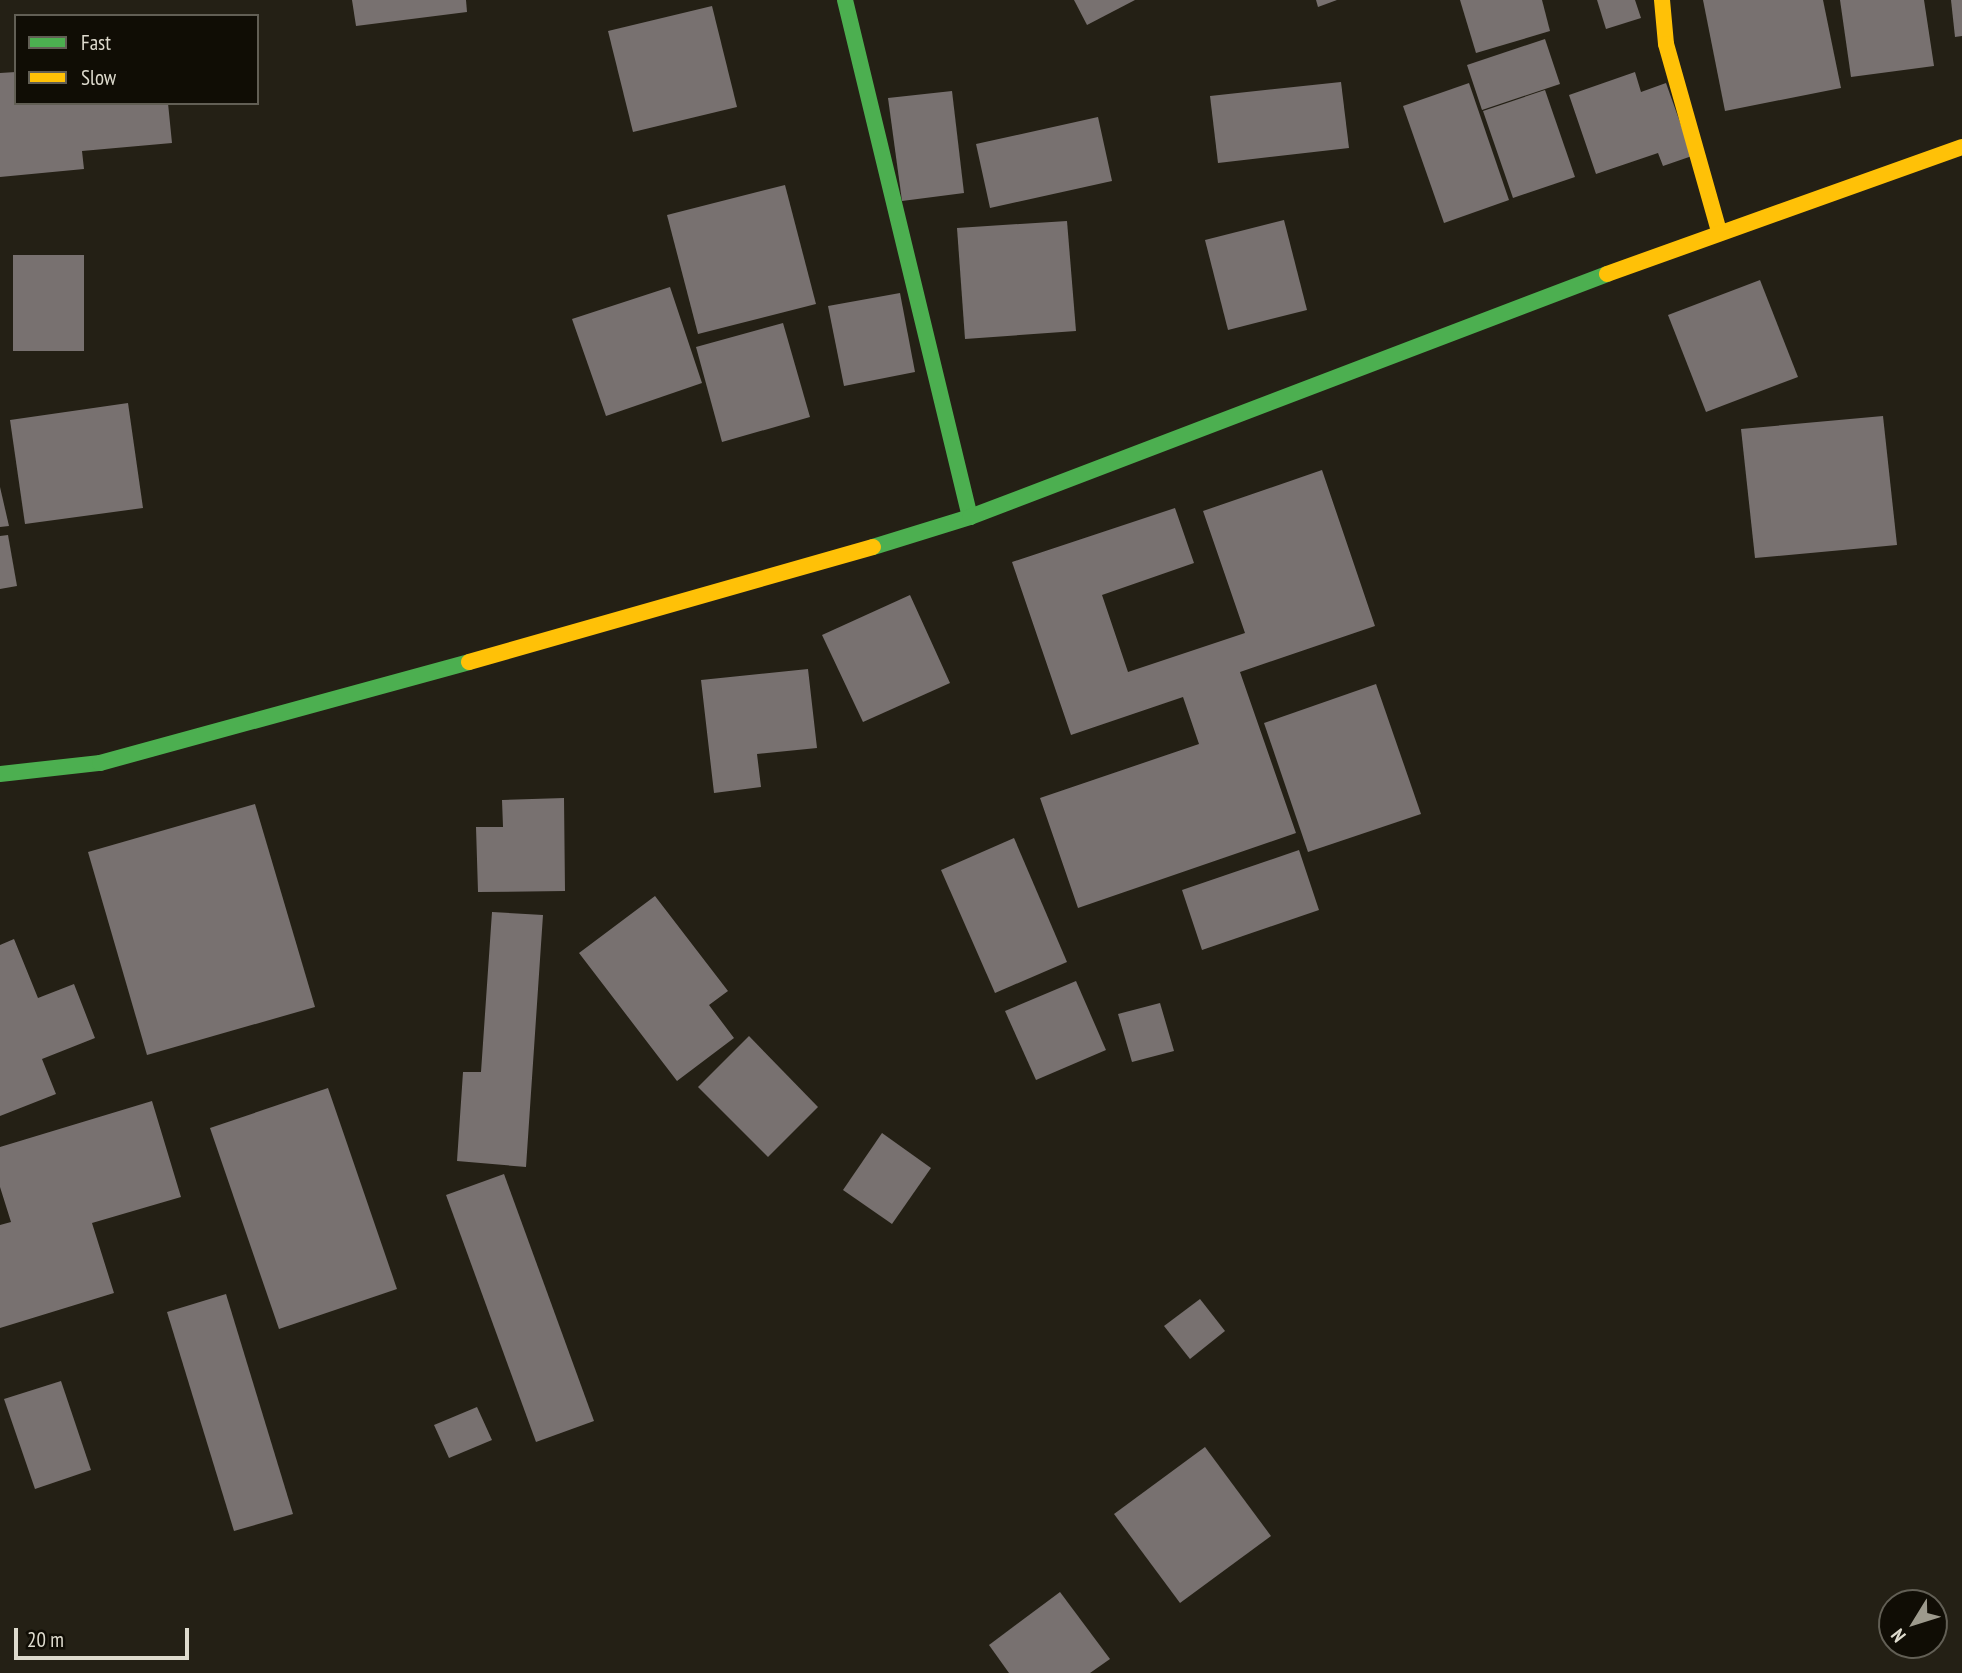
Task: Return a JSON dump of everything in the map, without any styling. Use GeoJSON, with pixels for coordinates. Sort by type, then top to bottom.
{"type":"FeatureCollection","features":[{"type":"Feature","properties":{"kind":"street"},"geometry":{"type":"LineString","coordinates":[[845,0],[970,517]]}},
{"type":"Feature","properties":{"kind":"street"},"geometry":{"type":"LineString","coordinates":[[1662,0],[1666,44],[1719,231]]}},
{"type":"Feature","properties":{"kind":"street"},"geometry":{"type":"LineString","coordinates":[[0,774],[114,760],[756,584],[970,517],[1719,231],[1962,147]]}},
{"type":"Feature","properties":{"kind":"building"},"geometry":{"type":"Polygon","coordinates":[[[352,0],[466,0],[467,12],[356,26],[352,0]]]}},
{"type":"Feature","properties":{"kind":"building"},"geometry":{"type":"Polygon","coordinates":[[[1074,0],[1135,0],[1087,25],[1074,0]]]}},
{"type":"Feature","properties":{"kind":"building"},"geometry":{"type":"Polygon","coordinates":[[[1316,0],[1337,0],[1318,7],[1316,0]]]}},
{"type":"Feature","properties":{"kind":"building"},"geometry":{"type":"Polygon","coordinates":[[[1460,0],[1542,0],[1550,31],[1476,53],[1460,0]]]}},
{"type":"Feature","properties":{"kind":"building"},"geometry":{"type":"Polygon","coordinates":[[[1597,0],[1635,0],[1641,18],[1606,29],[1597,0]]]}},
{"type":"Feature","properties":{"kind":"building"},"geometry":{"type":"Polygon","coordinates":[[[1703,0],[1823,0],[1841,88],[1725,111],[1703,0]]]}},
{"type":"Feature","properties":{"kind":"building"},"geometry":{"type":"Polygon","coordinates":[[[1840,0],[1924,0],[1934,66],[1851,77],[1840,0]]]}},
{"type":"Feature","properties":{"kind":"building"},"geometry":{"type":"Polygon","coordinates":[[[1951,0],[1962,0],[1962,36],[1955,37],[1951,0]]]}},
{"type":"Feature","properties":{"kind":"building"},"geometry":{"type":"Polygon","coordinates":[[[712,6],[737,107],[633,132],[608,31],[712,6]]]}},
{"type":"Feature","properties":{"kind":"building"},"geometry":{"type":"Polygon","coordinates":[[[1545,39],[1560,84],[1482,110],[1467,65],[1545,39]]]}},
{"type":"Feature","properties":{"kind":"building"},"geometry":{"type":"Polygon","coordinates":[[[14,72],[14,105],[168,105],[172,143],[82,151],[84,169],[0,177],[0,73],[14,72]]]}},
{"type":"Feature","properties":{"kind":"building"},"geometry":{"type":"Polygon","coordinates":[[[1635,72],[1641,92],[1666,83],[1692,156],[1663,166],[1658,153],[1596,174],[1569,95],[1635,72]]]}},
{"type":"Feature","properties":{"kind":"building"},"geometry":{"type":"Polygon","coordinates":[[[1341,82],[1349,148],[1218,163],[1210,96],[1341,82]]]}},
{"type":"Feature","properties":{"kind":"building"},"geometry":{"type":"Polygon","coordinates":[[[1469,83],[1509,200],[1444,223],[1403,106],[1469,83]]]}},
{"type":"Feature","properties":{"kind":"building"},"geometry":{"type":"Polygon","coordinates":[[[1545,90],[1575,177],[1513,198],[1483,111],[1545,90]]]}},
{"type":"Feature","properties":{"kind":"building"},"geometry":{"type":"Polygon","coordinates":[[[952,91],[964,193],[902,201],[888,98],[952,91]]]}},
{"type":"Feature","properties":{"kind":"building"},"geometry":{"type":"Polygon","coordinates":[[[1098,117],[1112,181],[990,208],[976,144],[1098,117]]]}},
{"type":"Feature","properties":{"kind":"building"},"geometry":{"type":"Polygon","coordinates":[[[785,185],[816,304],[698,334],[667,215],[785,185]]]}},
{"type":"Feature","properties":{"kind":"building"},"geometry":{"type":"Polygon","coordinates":[[[1284,220],[1307,310],[1228,330],[1205,240],[1284,220]]]}},
{"type":"Feature","properties":{"kind":"building"},"geometry":{"type":"Polygon","coordinates":[[[1067,221],[1076,331],[965,339],[957,228],[1067,221]]]}},
{"type":"Feature","properties":{"kind":"building"},"geometry":{"type":"Polygon","coordinates":[[[13,255],[84,255],[84,351],[13,351],[13,255]]]}},
{"type":"Feature","properties":{"kind":"building"},"geometry":{"type":"Polygon","coordinates":[[[1760,280],[1798,377],[1706,412],[1668,315],[1760,280]]]}},
{"type":"Feature","properties":{"kind":"building"},"geometry":{"type":"Polygon","coordinates":[[[670,287],[702,383],[606,416],[572,319],[670,287]]]}},
{"type":"Feature","properties":{"kind":"building"},"geometry":{"type":"Polygon","coordinates":[[[900,293],[915,372],[844,386],[828,306],[900,293]]]}},
{"type":"Feature","properties":{"kind":"building"},"geometry":{"type":"Polygon","coordinates":[[[783,323],[810,417],[722,442],[696,347],[783,323]]]}},
{"type":"Feature","properties":{"kind":"building"},"geometry":{"type":"Polygon","coordinates":[[[128,403],[143,508],[25,524],[10,420],[128,403]]]}},
{"type":"Feature","properties":{"kind":"building"},"geometry":{"type":"Polygon","coordinates":[[[1883,416],[1897,545],[1755,558],[1741,429],[1883,416]]]}},
{"type":"Feature","properties":{"kind":"building"},"geometry":{"type":"Polygon","coordinates":[[[1322,470],[1375,626],[1240,672],[1296,833],[1078,908],[1040,798],[1199,744],[1183,697],[1071,735],[1012,562],[1175,508],[1194,563],[1102,595],[1128,672],[1245,633],[1203,511],[1322,470]]]}},
{"type":"Feature","properties":{"kind":"building"},"geometry":{"type":"Polygon","coordinates":[[[0,487],[9,526],[0,527],[0,487]]]}},
{"type":"Feature","properties":{"kind":"building"},"geometry":{"type":"Polygon","coordinates":[[[8,535],[17,586],[0,589],[0,536],[8,535]]]}},
{"type":"Feature","properties":{"kind":"building"},"geometry":{"type":"Polygon","coordinates":[[[910,595],[950,683],[863,722],[822,635],[910,595]]]}},
{"type":"Feature","properties":{"kind":"building"},"geometry":{"type":"Polygon","coordinates":[[[808,669],[817,748],[757,754],[761,787],[714,793],[701,680],[808,669]]]}},
{"type":"Feature","properties":{"kind":"building"},"geometry":{"type":"Polygon","coordinates":[[[1376,684],[1421,814],[1308,852],[1264,723],[1376,684]]]}},
{"type":"Feature","properties":{"kind":"building"},"geometry":{"type":"Polygon","coordinates":[[[564,798],[565,891],[478,892],[476,827],[503,827],[502,800],[564,798]]]}},
{"type":"Feature","properties":{"kind":"building"},"geometry":{"type":"Polygon","coordinates":[[[255,804],[315,1007],[147,1055],[88,852],[255,804]]]}},
{"type":"Feature","properties":{"kind":"building"},"geometry":{"type":"Polygon","coordinates":[[[1014,838],[1067,962],[995,993],[941,870],[1014,838]]]}},
{"type":"Feature","properties":{"kind":"building"},"geometry":{"type":"Polygon","coordinates":[[[1299,850],[1319,910],[1202,950],[1182,890],[1299,850]]]}},
{"type":"Feature","properties":{"kind":"building"},"geometry":{"type":"Polygon","coordinates":[[[655,896],[728,991],[709,1005],[734,1038],[677,1081],[579,953],[655,896]]]}},
{"type":"Feature","properties":{"kind":"building"},"geometry":{"type":"Polygon","coordinates":[[[492,912],[543,915],[526,1167],[457,1161],[463,1072],[481,1072],[492,912]]]}},
{"type":"Feature","properties":{"kind":"building"},"geometry":{"type":"Polygon","coordinates":[[[14,939],[38,998],[74,984],[95,1038],[42,1059],[56,1094],[0,1116],[0,945],[14,939]]]}},
{"type":"Feature","properties":{"kind":"building"},"geometry":{"type":"Polygon","coordinates":[[[1076,981],[1106,1050],[1036,1080],[1005,1011],[1076,981]]]}},
{"type":"Feature","properties":{"kind":"building"},"geometry":{"type":"Polygon","coordinates":[[[1160,1003],[1174,1051],[1132,1062],[1118,1014],[1160,1003]]]}},
{"type":"Feature","properties":{"kind":"building"},"geometry":{"type":"Polygon","coordinates":[[[749,1036],[818,1107],[768,1157],[698,1087],[749,1036]]]}},
{"type":"Feature","properties":{"kind":"building"},"geometry":{"type":"Polygon","coordinates":[[[328,1088],[397,1289],[279,1329],[210,1128],[328,1088]]]}},
{"type":"Feature","properties":{"kind":"building"},"geometry":{"type":"Polygon","coordinates":[[[152,1101],[181,1197],[92,1223],[114,1293],[0,1328],[0,1225],[11,1222],[0,1187],[0,1147],[152,1101]]]}},
{"type":"Feature","properties":{"kind":"building"},"geometry":{"type":"Polygon","coordinates":[[[882,1133],[931,1168],[892,1224],[843,1190],[882,1133]]]}},
{"type":"Feature","properties":{"kind":"building"},"geometry":{"type":"Polygon","coordinates":[[[504,1174],[594,1421],[536,1442],[446,1195],[504,1174]]]}},
{"type":"Feature","properties":{"kind":"building"},"geometry":{"type":"Polygon","coordinates":[[[226,1294],[293,1514],[234,1531],[167,1312],[226,1294]]]}},
{"type":"Feature","properties":{"kind":"building"},"geometry":{"type":"Polygon","coordinates":[[[1200,1299],[1225,1331],[1190,1359],[1164,1326],[1200,1299]]]}},
{"type":"Feature","properties":{"kind":"building"},"geometry":{"type":"Polygon","coordinates":[[[61,1381],[91,1470],[35,1489],[4,1399],[61,1381]]]}},
{"type":"Feature","properties":{"kind":"building"},"geometry":{"type":"Polygon","coordinates":[[[477,1407],[492,1440],[449,1458],[434,1425],[477,1407]]]}},
{"type":"Feature","properties":{"kind":"building"},"geometry":{"type":"Polygon","coordinates":[[[1205,1447],[1271,1536],[1180,1603],[1114,1514],[1205,1447]]]}},
{"type":"Feature","properties":{"kind":"building"},"geometry":{"type":"Polygon","coordinates":[[[1060,1592],[1110,1659],[1090,1673],[1009,1673],[989,1645],[1060,1592]]]}},
{"type":"Feature","properties":{"kind":"traffic: fast"},"geometry":{"type":"LineString","coordinates":[[845,0],[970,517]]}},
{"type":"Feature","properties":{"kind":"traffic: fast"},"geometry":{"type":"LineString","coordinates":[[873,547],[970,517],[1607,274]]}},
{"type":"Feature","properties":{"kind":"traffic: fast"},"geometry":{"type":"LineString","coordinates":[[0,774],[100,763],[469,662]]}},
{"type":"Feature","properties":{"kind":"traffic: slow"},"geometry":{"type":"LineString","coordinates":[[1662,0],[1666,44],[1719,231]]}},
{"type":"Feature","properties":{"kind":"traffic: slow"},"geometry":{"type":"LineString","coordinates":[[1607,274],[1962,147]]}},
{"type":"Feature","properties":{"kind":"traffic: slow"},"geometry":{"type":"LineString","coordinates":[[469,662],[873,547]]}}]}
